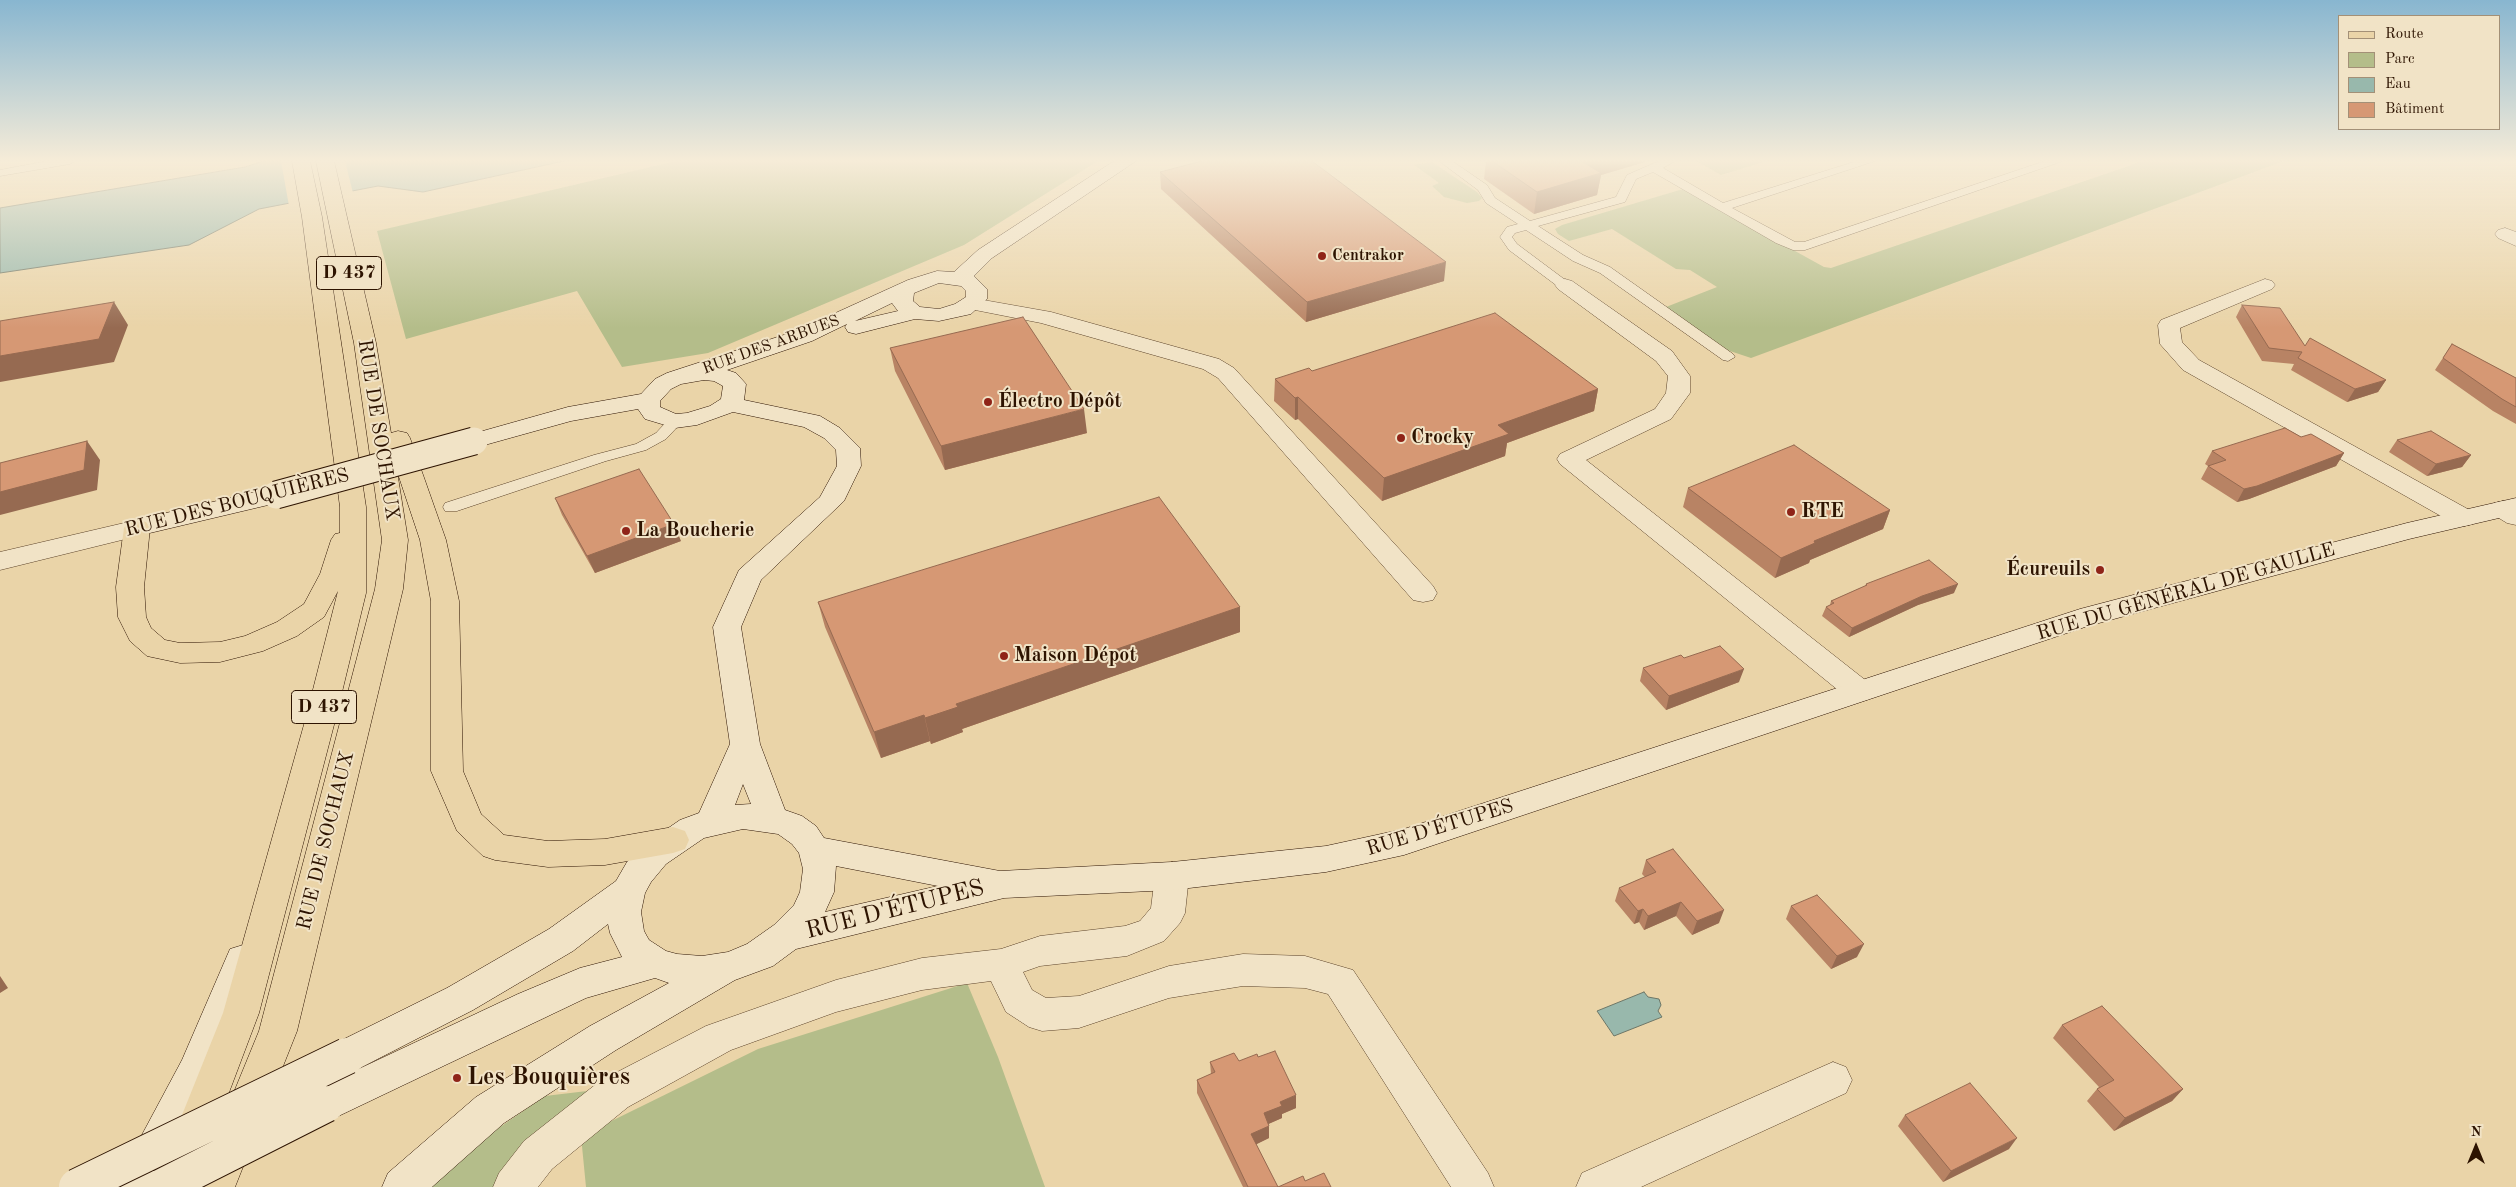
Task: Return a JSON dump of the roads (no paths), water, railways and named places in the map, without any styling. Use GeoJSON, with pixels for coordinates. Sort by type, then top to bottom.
{"type":"FeatureCollection","features":[{"type":"Feature","properties":{"kind":"main road","name":"RUE DE SOCHAUX"},"geometry":{"type":"LineString","coordinates":[[170,1187],[200,1119],[241,1013],[352,593],[354,507],[323,216]]}},
{"type":"Feature","properties":{"kind":"main road","name":"RUE DE SOCHAUX"},"geometry":{"type":"LineString","coordinates":[[215,1187],[278,1031],[389,589],[395,540],[365,343],[325,216]]}},
{"type":"Feature","properties":{"kind":"main road"},"geometry":{"type":"LineString","coordinates":[[1042,216],[985,254],[960,278],[968,281],[978,289],[978,294],[972,304],[1043,317],[1211,364],[1226,373],[1423,593]]}},
{"type":"Feature","properties":{"kind":"main road","name":"RUE DES ARBUES"},"geometry":{"type":"LineString","coordinates":[[649,400],[663,384],[804,336],[915,284],[937,277],[960,278]]}},
{"type":"Feature","properties":{"kind":"main road"},"geometry":{"type":"LineString","coordinates":[[1565,285],[1664,356],[1679,376],[1678,393],[1663,414],[1569,459],[1860,691]]}},
{"type":"Feature","properties":{"kind":"main road"},"geometry":{"type":"LineString","coordinates":[[2265,285],[2169,324],[2171,344],[2191,365],[2464,518]]}},
{"type":"Feature","properties":{"kind":"main road"},"geometry":{"type":"LineString","coordinates":[[907,289],[902,296],[902,302],[915,313]]}},
{"type":"Feature","properties":{"kind":"main road","name":"RUE DES ARBUES"},"geometry":{"type":"LineString","coordinates":[[675,421],[704,417],[732,394],[780,360],[843,332],[859,326],[915,313],[939,315],[963,309],[972,304]]}},
{"type":"Feature","properties":{"kind":"main road"},"geometry":{"type":"LineString","coordinates":[[365,343],[433,540],[445,601],[447,771],[468,822],[495,847],[548,854],[605,852],[673,840]]}},
{"type":"Feature","properties":{"kind":"main road"},"geometry":{"type":"LineString","coordinates":[[690,375],[718,374],[728,378],[732,394],[812,421],[832,433],[848,448],[849,466],[831,500],[749,576],[727,627],[745,744],[772,819]]}},
{"type":"Feature","properties":{"kind":"main road"},"geometry":{"type":"LineString","coordinates":[[649,400],[648,407],[653,414],[675,421]]}},
{"type":"Feature","properties":{"kind":"main road","name":"RUE DES BOUQUIÈRES"},"geometry":{"type":"LineString","coordinates":[[0,561],[276,495],[568,414],[649,400]]}},
{"type":"Feature","properties":{"kind":"main road"},"geometry":{"type":"LineString","coordinates":[[137,528],[130,587],[132,617],[140,634],[156,649],[180,653],[220,652],[252,644],[287,629],[314,610],[334,574],[354,507]]}},
{"type":"Feature","properties":{"kind":"main road","name":"RUE DU GÉNÉRAL DE GAULLE"},"geometry":{"type":"LineString","coordinates":[[1860,691],[2080,619],[2407,531],[2464,518],[2512,511]]}},
{"type":"Feature","properties":{"kind":"main road","name":"RUE D'ÉTUPES"},"geometry":{"type":"LineString","coordinates":[[786,936],[1004,884],[1172,876],[1326,859],[1404,842],[1860,691]]}},
{"type":"Feature","properties":{"kind":"main road"},"geometry":{"type":"LineString","coordinates":[[711,822],[745,744]]}},
{"type":"Feature","properties":{"kind":"main road"},"geometry":{"type":"LineString","coordinates":[[402,1187],[490,1110],[603,1038],[729,967],[760,955],[786,936],[806,915],[817,892],[820,869],[814,849],[804,835],[790,826],[772,819],[743,816],[711,822],[673,840],[654,854],[639,872],[628,891],[624,912],[627,933],[638,951],[655,963],[685,971],[702,972],[729,967]]}},
{"type":"Feature","properties":{"kind":"main road","name":"RUE D'ÉTUPES"},"geometry":{"type":"LineString","coordinates":[[814,849],[1004,884]]}},
{"type":"Feature","properties":{"kind":"main road"},"geometry":{"type":"LineString","coordinates":[[134,1187],[196,1071],[280,870]]}},
{"type":"Feature","properties":{"kind":"main road"},"geometry":{"type":"LineString","coordinates":[[513,1187],[538,1155],[614,1094],[718,1038],[836,996],[922,974],[1001,964],[1040,951],[1127,941],[1152,931],[1168,913],[1172,876]]}},
{"type":"Feature","properties":{"kind":"main road"},"geometry":{"type":"LineString","coordinates":[[77,1187],[347,1056],[469,994],[561,940],[628,891]]}},
{"type":"Feature","properties":{"kind":"main road"},"geometry":{"type":"LineString","coordinates":[[162,1187],[326,1104],[522,1009],[580,984],[655,963]]}},
{"type":"Feature","properties":{"kind":"main road"},"geometry":{"type":"LineString","coordinates":[[1001,964],[1019,1001],[1042,1015],[1079,1012],[1169,982],[1243,970],[1305,972],[1340,981],[1474,1187]]}},
{"type":"Feature","properties":{"kind":"main road"},"geometry":{"type":"LineString","coordinates":[[1596,1187],[1833,1080]]}},
{"type":"Feature","properties":{"kind":"lane"},"geometry":{"type":"LineString","coordinates":[[1515,216],[1578,258],[1604,270],[1728,357]]}},
{"type":"Feature","properties":{"kind":"lane"},"geometry":{"type":"LineString","coordinates":[[1559,216],[1511,230],[1506,236],[1513,246],[1565,285]]}},
{"type":"Feature","properties":{"kind":"lane"},"geometry":{"type":"LineString","coordinates":[[1739,216],[1793,246],[1805,246],[1893,216]]}},
{"type":"Feature","properties":{"kind":"lane"},"geometry":{"type":"LineString","coordinates":[[451,507],[641,447],[661,436],[675,421]]}},
{"type":"Feature","properties":{"kind":"water"},"geometry":{"type":"Polygon","coordinates":[[[0,216],[245,216],[189,245],[0,273],[0,216]]]}},
{"type":"Feature","properties":{"kind":"water"},"geometry":{"type":"Polygon","coordinates":[[[1644,992],[1648,997],[1659,999],[1661,1005],[1658,1011],[1662,1017],[1614,1036],[1597,1011],[1644,992]]]}},
{"type":"Feature","properties":{"kind":"place","name":"Centrakor"},"geometry":{"type":"Point","coordinates":[1322,256]}},
{"type":"Feature","properties":{"kind":"place","name":"Électro Dépôt"},"geometry":{"type":"Point","coordinates":[988,402]}},
{"type":"Feature","properties":{"kind":"place","name":"Crocky"},"geometry":{"type":"Point","coordinates":[1401,438]}},
{"type":"Feature","properties":{"kind":"place","name":"RTE"},"geometry":{"type":"Point","coordinates":[1791,512]}},
{"type":"Feature","properties":{"kind":"place","name":"La Boucherie"},"geometry":{"type":"Point","coordinates":[626,531]}},
{"type":"Feature","properties":{"kind":"place","name":"Écureuils"},"geometry":{"type":"Point","coordinates":[2100,570]}},
{"type":"Feature","properties":{"kind":"place","name":"Maison Dépot"},"geometry":{"type":"Point","coordinates":[1004,656]}},
{"type":"Feature","properties":{"kind":"place","name":"Les Bouquières"},"geometry":{"type":"Point","coordinates":[457,1078]}}]}
